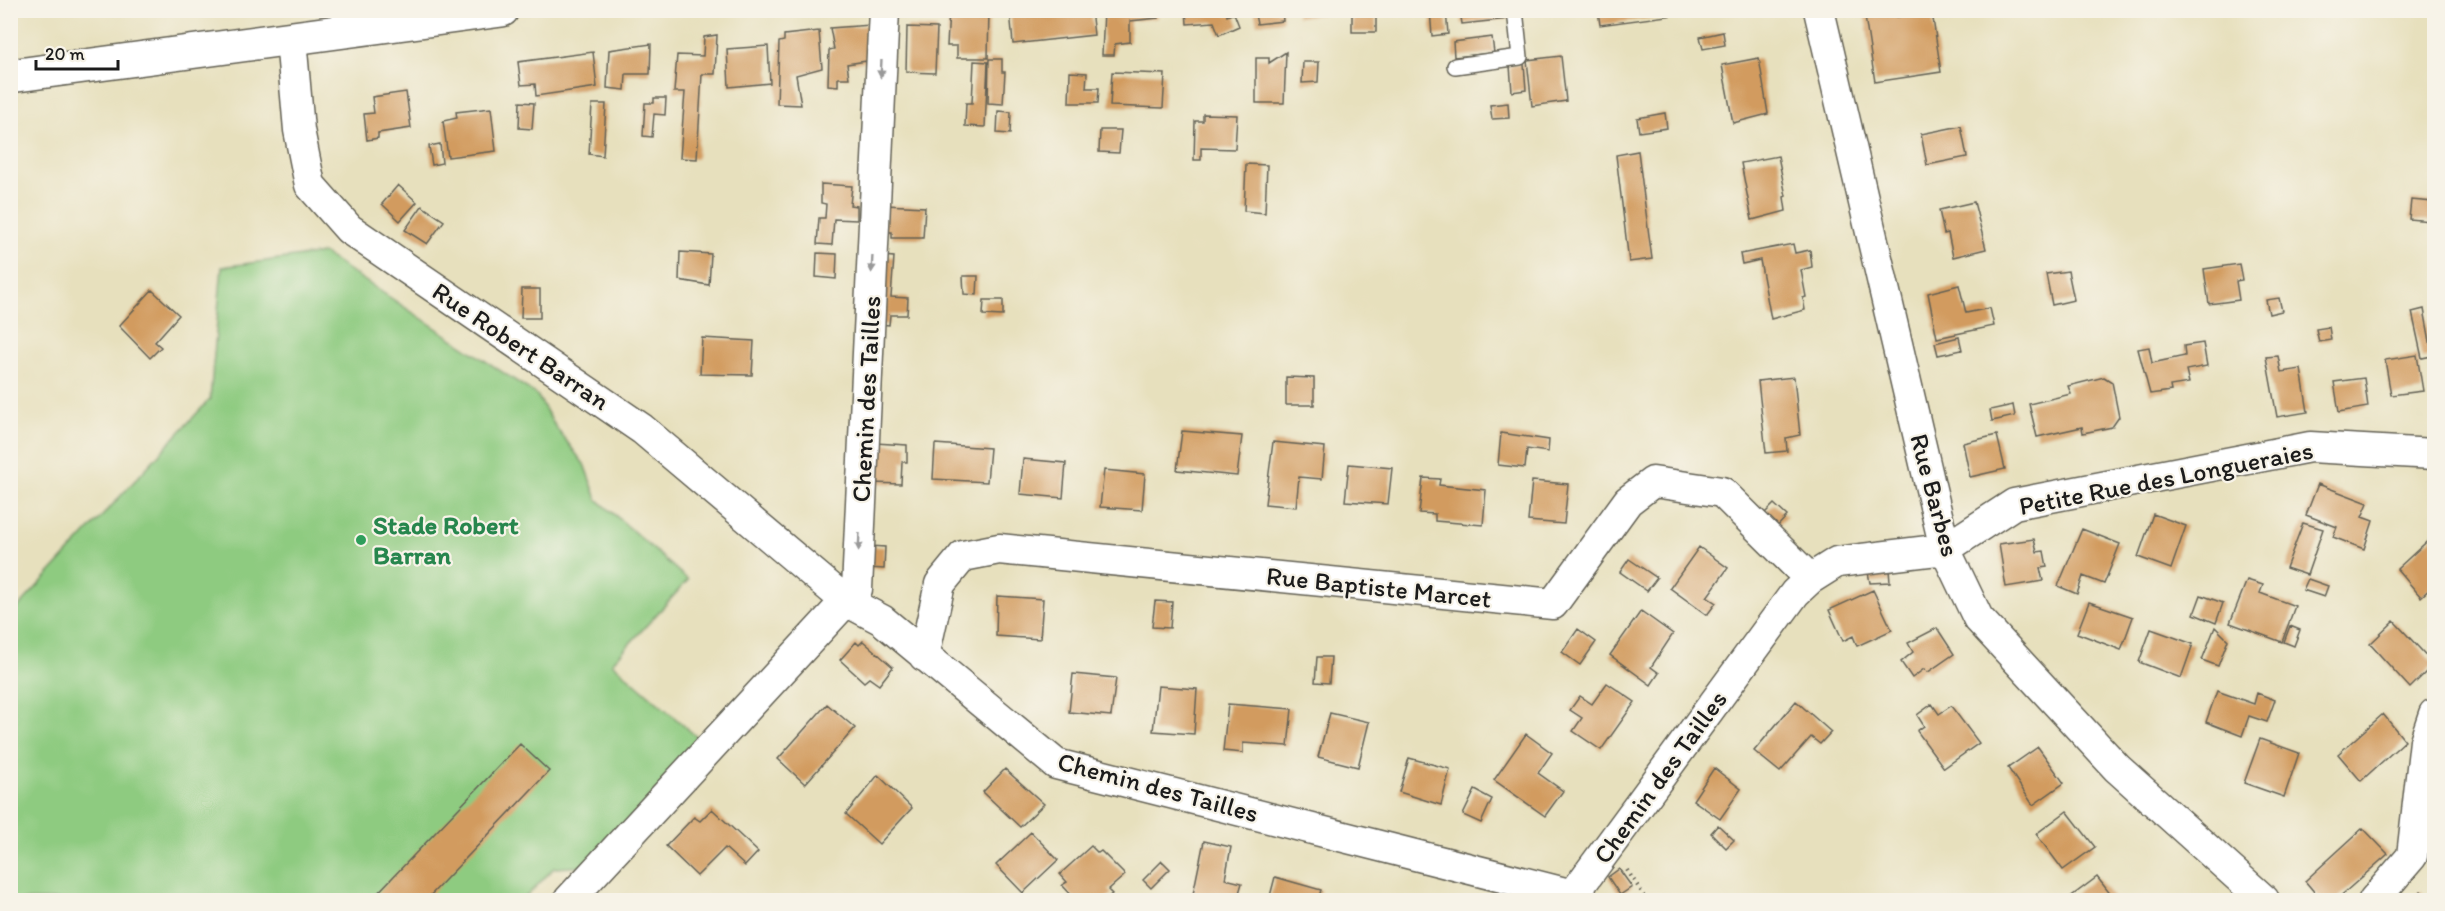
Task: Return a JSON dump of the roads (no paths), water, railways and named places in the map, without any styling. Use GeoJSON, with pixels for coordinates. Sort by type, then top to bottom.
{"type":"FeatureCollection","features":[{"type":"Feature","properties":{"kind":"main road"},"geometry":{"type":"LineString","coordinates":[[10,76],[502,10]]}},
{"type":"Feature","properties":{"kind":"street","name":"Chemin des Tailles"},"geometry":{"type":"LineString","coordinates":[[884,10],[857,589],[846,601],[882,620],[1056,764],[1570,898],[1795,593],[1810,579],[1838,562],[1945,549]]}},
{"type":"Feature","properties":{"kind":"street","name":"Rue Barbes"},"geometry":{"type":"LineString","coordinates":[[1819,10],[1945,549],[1978,618],[2117,768],[2265,900]]}},
{"type":"Feature","properties":{"kind":"street","name":"Rue Robert Barran"},"geometry":{"type":"LineString","coordinates":[[291,39],[298,130],[310,185],[349,229],[642,429],[846,601]]}},
{"type":"Feature","properties":{"kind":"street","name":"Petite Rue des Longueraies"},"geometry":{"type":"LineString","coordinates":[[1945,549],[2014,504],[2310,447],[2434,454]]}},
{"type":"Feature","properties":{"kind":"street","name":"Rue Baptiste Marcet"},"geometry":{"type":"LineString","coordinates":[[924,656],[940,584],[963,556],[999,549],[1553,604],[1628,501],[1653,482],[1722,492],[1810,579]]}},
{"type":"Feature","properties":{"kind":"street"},"geometry":{"type":"LineString","coordinates":[[569,900],[846,601]]}},
{"type":"Feature","properties":{"kind":"street"},"geometry":{"type":"LineString","coordinates":[[2374,900],[2412,856],[2425,741],[2434,714]]}},
{"type":"Feature","properties":{"kind":"lane"},"geometry":{"type":"LineString","coordinates":[[1455,66],[1520,57],[1515,10]]}},
{"type":"Feature","properties":{"kind":"place","name":"Stade Robert Barran"},"geometry":{"type":"Point","coordinates":[361,540]}}]}
